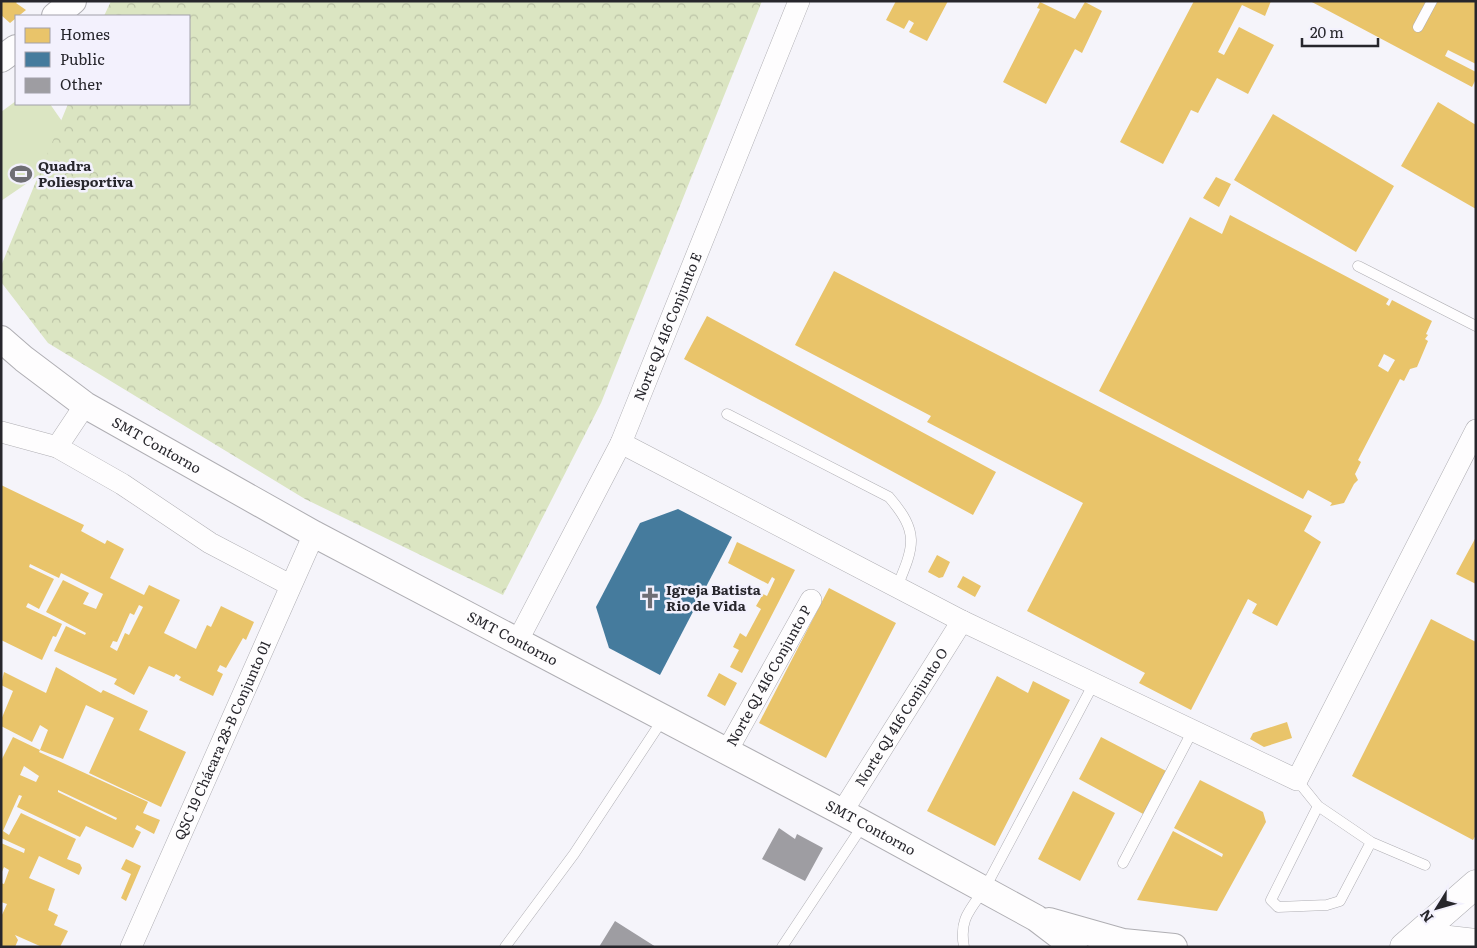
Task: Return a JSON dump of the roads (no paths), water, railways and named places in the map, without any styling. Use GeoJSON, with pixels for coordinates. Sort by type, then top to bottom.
{"type":"FeatureCollection","features":[{"type":"Feature","properties":{"kind":"main road"},"geometry":{"type":"LineString","coordinates":[[1404,947],[1476,884]]}},
{"type":"Feature","properties":{"kind":"main road"},"geometry":{"type":"LineString","coordinates":[[1410,947],[1449,940],[1476,943]]}},
{"type":"Feature","properties":{"kind":"street"},"geometry":{"type":"LineString","coordinates":[[56,15],[73,1]]}},
{"type":"Feature","properties":{"kind":"street","name":"Norte QI 416 Conjunto E"},"geometry":{"type":"LineString","coordinates":[[517,642],[621,443],[799,1]]}},
{"type":"Feature","properties":{"kind":"street"},"geometry":{"type":"LineString","coordinates":[[1,59],[15,49]]}},
{"type":"Feature","properties":{"kind":"street","name":"SMT Contorno"},"geometry":{"type":"LineString","coordinates":[[1,339],[24,359],[85,404],[314,534],[1036,918],[1074,947]]}},
{"type":"Feature","properties":{"kind":"street"},"geometry":{"type":"LineString","coordinates":[[56,447],[85,404]]}},
{"type":"Feature","properties":{"kind":"street"},"geometry":{"type":"LineString","coordinates":[[1,432],[56,447],[122,484],[210,543],[290,585]]}},
{"type":"Feature","properties":{"kind":"street"},"geometry":{"type":"LineString","coordinates":[[621,443],[962,621],[1297,780],[1475,433]]}},
{"type":"Feature","properties":{"kind":"street","name":"QSC 19 Chácara 28-B Conjunto 01"},"geometry":{"type":"LineString","coordinates":[[131,947],[314,534]]}},
{"type":"Feature","properties":{"kind":"street","name":"Norte QI 416 Conjunto P"},"geometry":{"type":"LineString","coordinates":[[727,752],[811,600]]}},
{"type":"Feature","properties":{"kind":"street","name":"Norte QI 416 Conjunto O"},"geometry":{"type":"LineString","coordinates":[[853,819],[962,621]]}},
{"type":"Feature","properties":{"kind":"street","name":"SMT Contorno"},"geometry":{"type":"LineString","coordinates":[[1036,918],[1123,942],[1174,947]]}},
{"type":"Feature","properties":{"kind":"lane"},"geometry":{"type":"LineString","coordinates":[[1418,27],[1432,1]]}},
{"type":"Feature","properties":{"kind":"lane"},"geometry":{"type":"LineString","coordinates":[[1358,266],[1476,326]]}},
{"type":"Feature","properties":{"kind":"lane"},"geometry":{"type":"LineString","coordinates":[[727,414],[889,497],[904,514],[911,537],[909,558],[897,587]]}},
{"type":"Feature","properties":{"kind":"lane"},"geometry":{"type":"LineString","coordinates":[[964,947],[962,935],[964,918],[984,890],[1094,683]]}},
{"type":"Feature","properties":{"kind":"lane"},"geometry":{"type":"LineString","coordinates":[[505,947],[574,854],[663,718]]}},
{"type":"Feature","properties":{"kind":"lane"},"geometry":{"type":"LineString","coordinates":[[1123,863],[1193,730]]}},
{"type":"Feature","properties":{"kind":"lane"},"geometry":{"type":"LineString","coordinates":[[1297,780],[1318,806],[1371,842],[1425,865]]}},
{"type":"Feature","properties":{"kind":"lane"},"geometry":{"type":"LineString","coordinates":[[1318,806],[1272,900],[1278,907],[1327,905],[1340,901],[1371,842]]}},
{"type":"Feature","properties":{"kind":"lane"},"geometry":{"type":"LineString","coordinates":[[782,947],[853,819]]}},
{"type":"Feature","properties":{"kind":"place","name":"Quadra Poliesportiva"},"geometry":{"type":"Point","coordinates":[21,174]}},
{"type":"Feature","properties":{"kind":"place","name":"Igreja Batista Rio de Vida"},"geometry":{"type":"Point","coordinates":[650,598]}}]}
